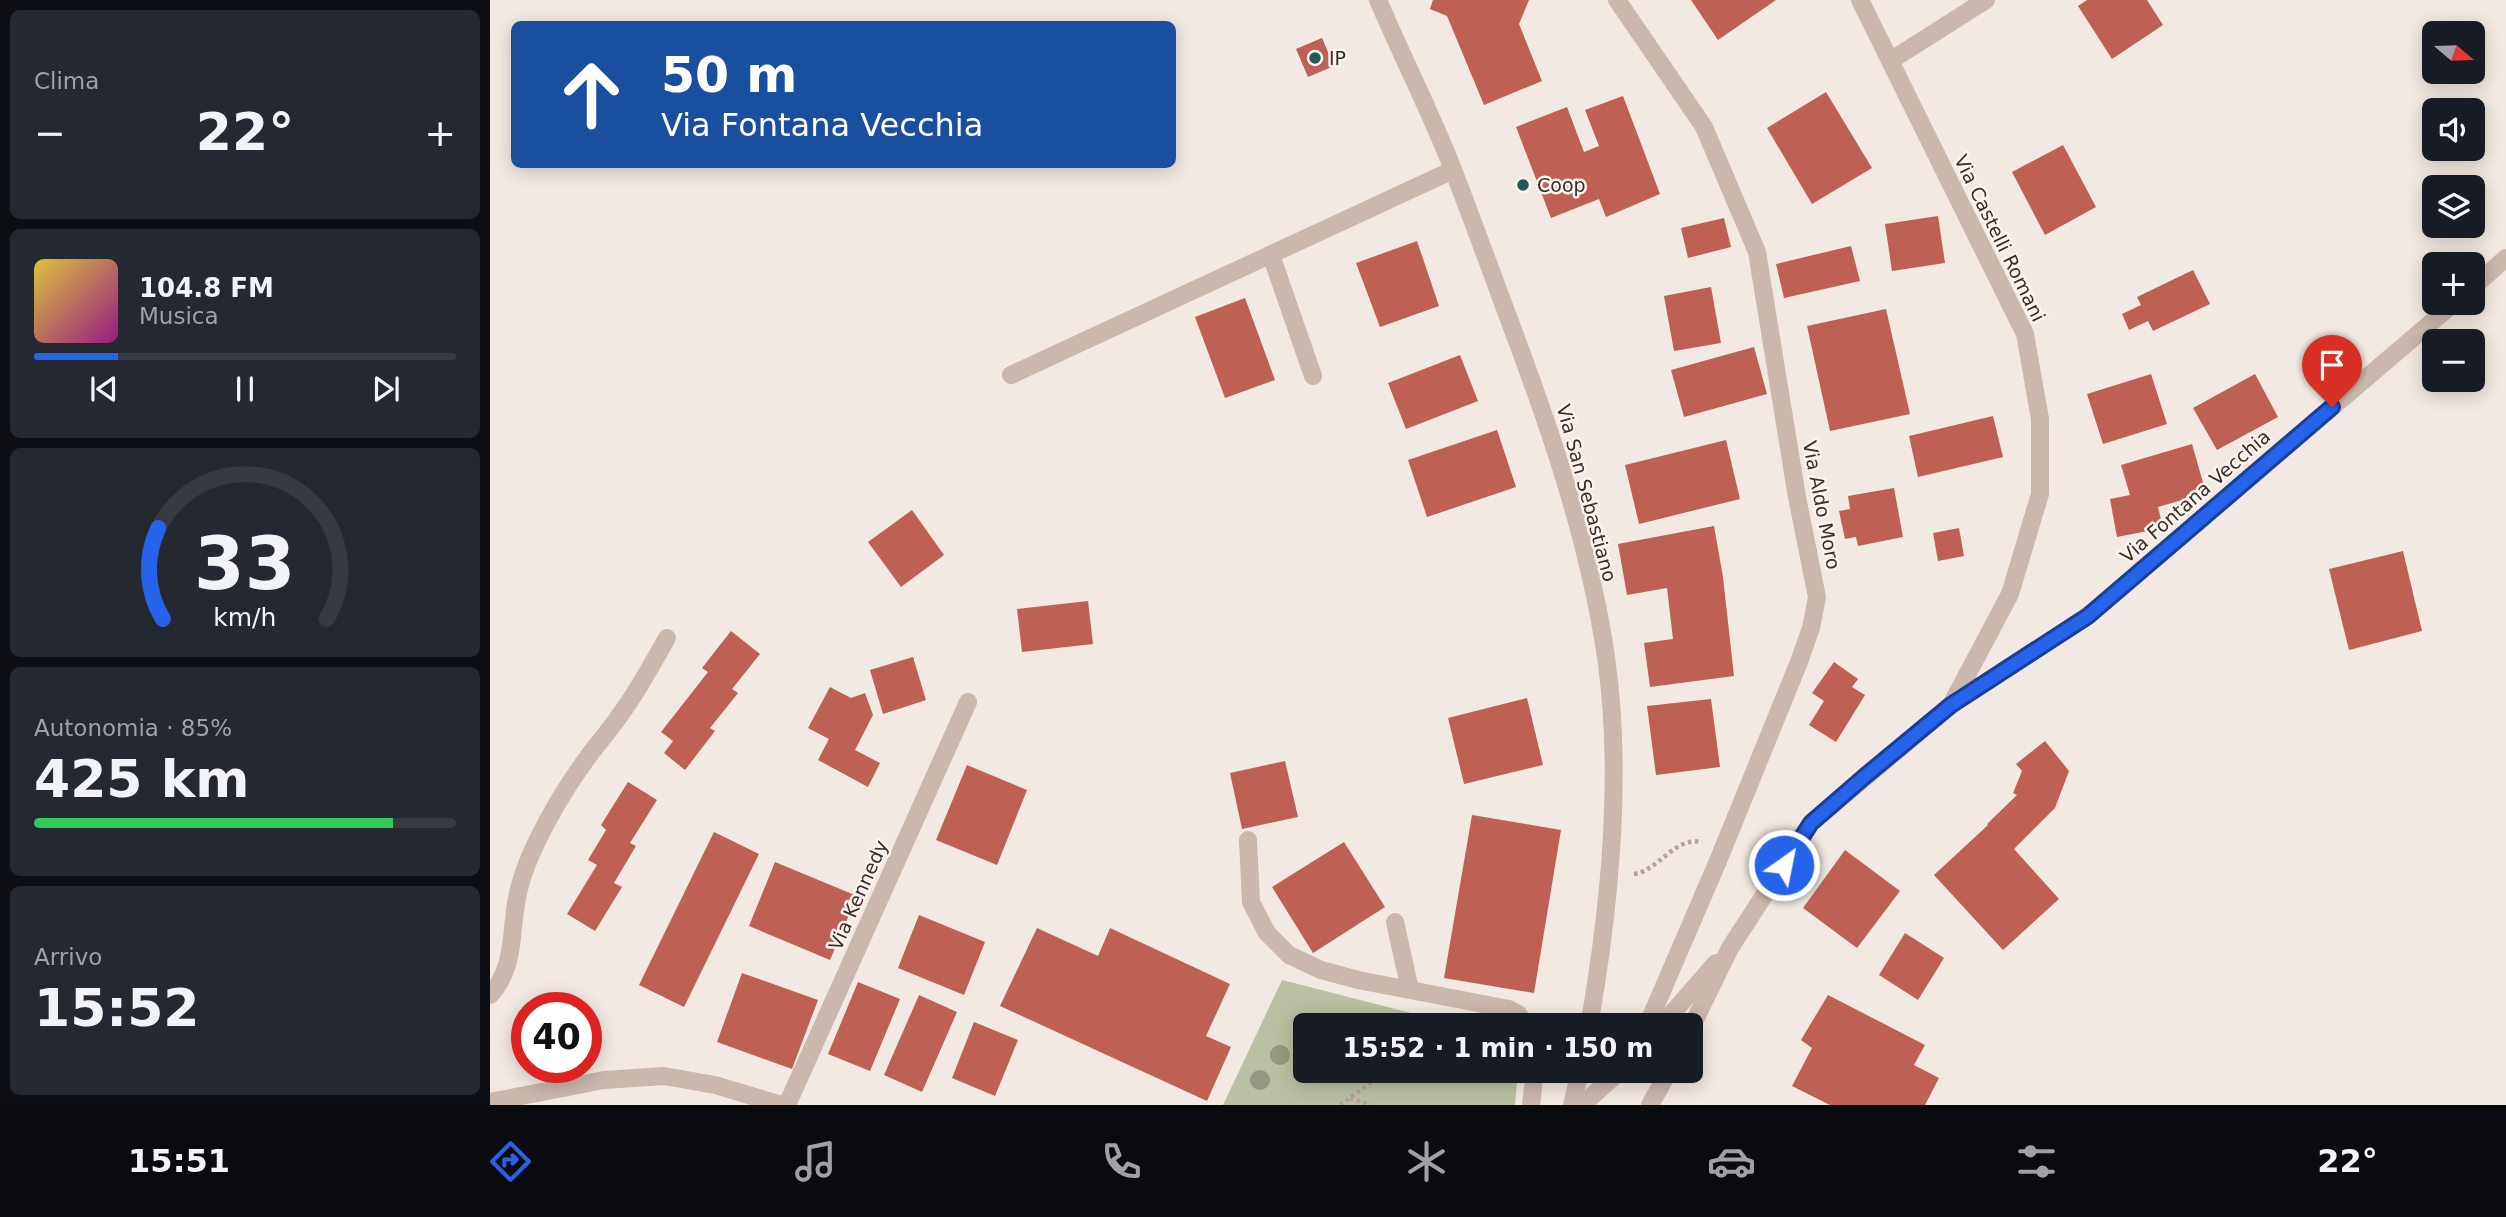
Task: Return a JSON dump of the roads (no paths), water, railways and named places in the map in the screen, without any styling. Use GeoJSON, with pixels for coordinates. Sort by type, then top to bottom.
{"type":"FeatureCollection","features":[{"type":"Feature","properties":{"kind":"street","name":"Via San Sebastiano"},"geometry":{"type":"LineString","coordinates":[[1378,0],[1453,170],[1549,426],[1585,553],[1606,658],[1614,774],[1609,877],[1592,1013]]}},
{"type":"Feature","properties":{"kind":"street","name":"Via Aldo Moro"},"geometry":{"type":"LineString","coordinates":[[1617,0],[1704,127],[1757,252],[1797,497],[1817,597],[1811,628],[1799,662],[1653,1013]]}},
{"type":"Feature","properties":{"kind":"street","name":"Via Castelli Romani"},"geometry":{"type":"LineString","coordinates":[[1730,948],[1811,823],[1951,705],[2010,594],[2040,494],[2040,419],[2025,334],[1860,0]]}},
{"type":"Feature","properties":{"kind":"street"},"geometry":{"type":"LineString","coordinates":[[1890,61],[1986,0]]}},
{"type":"Feature","properties":{"kind":"street"},"geometry":{"type":"LineString","coordinates":[[1011,375],[1453,170]]}},
{"type":"Feature","properties":{"kind":"street"},"geometry":{"type":"LineString","coordinates":[[1270,255],[1313,376]]}},
{"type":"Feature","properties":{"kind":"street"},"geometry":{"type":"LineString","coordinates":[[2485,276],[2506,258]]}},
{"type":"Feature","properties":{"kind":"street","name":"Via Fontana Vecchia"},"geometry":{"type":"LineString","coordinates":[[1951,705],[2088,616],[2440,315]]}},
{"type":"Feature","properties":{"kind":"street"},"geometry":{"type":"LineString","coordinates":[[490,995],[500,982],[508,964],[518,890],[540,837],[571,781],[628,704],[667,638]]}},
{"type":"Feature","properties":{"kind":"street","name":"Via Kennedy"},"geometry":{"type":"LineString","coordinates":[[785,1105],[968,702]]}},
{"type":"Feature","properties":{"kind":"street"},"geometry":{"type":"LineString","coordinates":[[1248,840],[1251,902],[1275,943],[1289,955],[1321,970],[1508,1009],[1516,1013]]}},
{"type":"Feature","properties":{"kind":"street"},"geometry":{"type":"LineString","coordinates":[[1395,922],[1410,990]]}},
{"type":"Feature","properties":{"kind":"street"},"geometry":{"type":"LineString","coordinates":[[1672,1013],[1730,948]]}},
{"type":"Feature","properties":{"kind":"street"},"geometry":{"type":"LineString","coordinates":[[1698,1013],[1730,948]]}},
{"type":"Feature","properties":{"kind":"street"},"geometry":{"type":"LineString","coordinates":[[493,1099],[604,1080],[664,1076],[715,1085],[785,1105]]}},
{"type":"Feature","properties":{"kind":"street"},"geometry":{"type":"LineString","coordinates":[[1531,1105],[1534,1083]]}},
{"type":"Feature","properties":{"kind":"street"},"geometry":{"type":"LineString","coordinates":[[1572,1105],[1577,1083]]}},
{"type":"Feature","properties":{"kind":"street"},"geometry":{"type":"LineString","coordinates":[[1582,1105],[1607,1083]]}},
{"type":"Feature","properties":{"kind":"street"},"geometry":{"type":"LineString","coordinates":[[1650,1105],[1662,1083]]}},
{"type":"Feature","properties":{"kind":"place","name":"IP"},"geometry":{"type":"Point","coordinates":[1315,58]}},
{"type":"Feature","properties":{"kind":"place","name":"Coop"},"geometry":{"type":"Point","coordinates":[1523,185]}}]}
